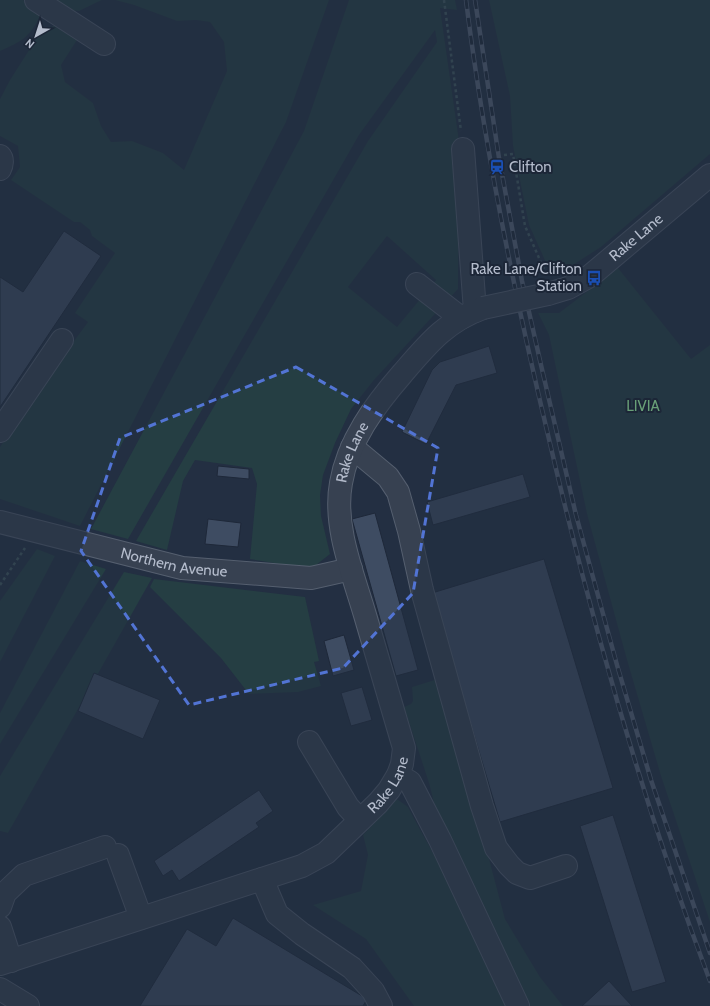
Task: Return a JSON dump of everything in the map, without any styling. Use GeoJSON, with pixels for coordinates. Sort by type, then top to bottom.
{"type":"FeatureCollection","features":[{"type":"Feature","properties":{"kind":"street"},"geometry":{"type":"LineString","coordinates":[[36,0],[104,44]]}},
{"type":"Feature","properties":{"kind":"street"},"geometry":{"type":"LineString","coordinates":[[463,149],[473,313]]}},
{"type":"Feature","properties":{"kind":"street"},"geometry":{"type":"LineString","coordinates":[[0,156],[2,158],[2,166],[0,169]]}},
{"type":"Feature","properties":{"kind":"street","name":"Rake Lane"},"geometry":{"type":"LineString","coordinates":[[6,962],[302,866],[326,853],[378,803],[389,790],[398,775],[402,764],[404,748],[351,569],[339,516],[341,484],[344,469],[352,447],[375,406],[396,380],[437,335],[451,324],[473,313],[568,288],[590,276],[710,176]]}},
{"type":"Feature","properties":{"kind":"street"},"geometry":{"type":"LineString","coordinates":[[417,284],[473,313]]}},
{"type":"Feature","properties":{"kind":"street"},"geometry":{"type":"LineString","coordinates":[[0,431],[62,340]]}},
{"type":"Feature","properties":{"kind":"street"},"geometry":{"type":"LineString","coordinates":[[352,447],[388,477],[398,492],[409,531],[422,590],[482,806],[496,848],[517,873],[530,878],[566,866]]}},
{"type":"Feature","properties":{"kind":"street","name":"Northern Avenue"},"geometry":{"type":"LineString","coordinates":[[6,523],[182,568],[311,578],[351,569]]}},
{"type":"Feature","properties":{"kind":"street"},"geometry":{"type":"LineString","coordinates":[[309,742],[348,807],[360,820]]}},
{"type":"Feature","properties":{"kind":"street"},"geometry":{"type":"LineString","coordinates":[[398,775],[410,782],[440,840],[518,1006]]}},
{"type":"Feature","properties":{"kind":"street"},"geometry":{"type":"LineString","coordinates":[[0,907],[5,893],[24,875],[111,851],[141,918]]}},
{"type":"Feature","properties":{"kind":"street"},"geometry":{"type":"LineString","coordinates":[[262,879],[277,914],[302,934],[352,968],[372,991],[381,1006]]}},
{"type":"Feature","properties":{"kind":"street"},"geometry":{"type":"LineString","coordinates":[[0,927],[6,962]]}},
{"type":"Feature","properties":{"kind":"street"},"geometry":{"type":"LineString","coordinates":[[0,989],[28,1006]]}},
{"type":"Feature","properties":{"kind":"path"},"geometry":{"type":"LineString","coordinates":[[444,0],[463,149]]}},
{"type":"Feature","properties":{"kind":"path"},"geometry":{"type":"LineString","coordinates":[[504,155],[513,154],[525,226],[552,293]]}},
{"type":"Feature","properties":{"kind":"path"},"geometry":{"type":"LineString","coordinates":[[0,585],[37,531]]}},
{"type":"Feature","properties":{"kind":"highlighted area"},"geometry":{"type":"Polygon","coordinates":[[[296,367],[438,448],[413,593],[343,668],[189,705],[81,551],[120,438],[296,367]]]}},
{"type":"Feature","properties":{"kind":"green space"},"geometry":{"type":"Polygon","coordinates":[[[0,0],[23,0],[38,9],[41,14],[33,28],[25,37],[15,44],[0,51],[0,0]]]}},
{"type":"Feature","properties":{"kind":"green space"},"geometry":{"type":"Polygon","coordinates":[[[49,0],[102,0],[79,11],[66,10],[49,0]]]}},
{"type":"Feature","properties":{"kind":"green space"},"geometry":{"type":"Polygon","coordinates":[[[115,0],[329,0],[286,122],[80,526],[0,499],[0,447],[68,344],[71,345],[88,322],[75,313],[115,253],[92,236],[90,230],[80,222],[74,222],[11,180],[20,167],[18,146],[0,136],[0,99],[10,80],[36,39],[57,23],[75,32],[77,40],[61,65],[65,82],[93,103],[101,126],[111,142],[132,141],[163,153],[184,170],[227,71],[224,42],[210,22],[196,20],[177,21],[134,5],[115,0]]]}},
{"type":"Feature","properties":{"kind":"green space"},"geometry":{"type":"Polygon","coordinates":[[[349,0],[455,0],[457,10],[440,8],[459,141],[458,289],[374,380],[351,409],[335,443],[323,475],[320,495],[321,516],[330,554],[311,569],[250,559],[257,484],[252,468],[195,460],[183,481],[167,550],[136,541],[368,141],[437,42],[435,30],[359,135],[128,539],[91,529],[304,131],[349,0]],[[387,236],[348,287],[397,327],[436,280],[387,236]]]}},
{"type":"Feature","properties":{"kind":"green space"},"geometry":{"type":"Polygon","coordinates":[[[489,0],[710,0],[710,154],[601,247],[565,270],[552,276],[529,225],[513,146],[510,96],[489,0]]]}},
{"type":"Feature","properties":{"kind":"green space","name":"LIVIA"},"geometry":{"type":"Polygon","coordinates":[[[618,268],[691,359],[710,345],[710,922],[661,776],[627,660],[587,514],[549,335],[538,313],[559,313],[618,268]]]}},
{"type":"Feature","properties":{"kind":"green space"},"geometry":{"type":"Polygon","coordinates":[[[37,549],[55,556],[0,662],[0,601],[37,549]]]}},
{"type":"Feature","properties":{"kind":"green space"},"geometry":{"type":"Polygon","coordinates":[[[80,561],[106,569],[0,744],[0,713],[80,561]]]}},
{"type":"Feature","properties":{"kind":"green space"},"geometry":{"type":"Polygon","coordinates":[[[124,572],[152,578],[8,833],[0,831],[0,776],[124,572]]]}},
{"type":"Feature","properties":{"kind":"green space"},"geometry":{"type":"Polygon","coordinates":[[[154,579],[305,597],[319,661],[314,662],[321,686],[298,692],[249,694],[221,658],[150,587],[154,579]]]}},
{"type":"Feature","properties":{"kind":"green space"},"geometry":{"type":"Polygon","coordinates":[[[441,678],[505,919],[540,977],[563,1006],[528,1006],[522,998],[498,935],[438,819],[429,783],[404,707],[411,704],[413,701],[412,687],[441,678]]]}},
{"type":"Feature","properties":{"kind":"green space"},"geometry":{"type":"Polygon","coordinates":[[[397,799],[408,807],[443,871],[461,907],[492,978],[508,1006],[414,1006],[366,939],[313,905],[361,891],[368,855],[363,835],[397,799]]]}},
{"type":"Feature","properties":{"kind":"building"},"geometry":{"type":"Polygon","coordinates":[[[64,231],[101,256],[0,407],[0,277],[23,292],[64,231]]]}},
{"type":"Feature","properties":{"kind":"building"},"geometry":{"type":"Polygon","coordinates":[[[489,346],[497,373],[456,385],[426,444],[402,432],[432,370],[440,362],[489,346]]]}},
{"type":"Feature","properties":{"kind":"building"},"geometry":{"type":"Polygon","coordinates":[[[218,466],[249,469],[249,479],[217,476],[218,466]]]}},
{"type":"Feature","properties":{"kind":"building"},"geometry":{"type":"Polygon","coordinates":[[[523,474],[530,497],[433,525],[427,502],[523,474]]]}},
{"type":"Feature","properties":{"kind":"building"},"geometry":{"type":"Polygon","coordinates":[[[375,513],[418,670],[396,676],[352,519],[375,513]]]}},
{"type":"Feature","properties":{"kind":"building"},"geometry":{"type":"Polygon","coordinates":[[[208,519],[241,523],[238,547],[205,544],[208,519]]]}},
{"type":"Feature","properties":{"kind":"building"},"geometry":{"type":"Polygon","coordinates":[[[544,559],[613,788],[500,822],[432,593],[544,559]]]}},
{"type":"Feature","properties":{"kind":"building"},"geometry":{"type":"Polygon","coordinates":[[[344,635],[354,670],[333,676],[324,641],[344,635]]]}},
{"type":"Feature","properties":{"kind":"building"},"geometry":{"type":"Polygon","coordinates":[[[94,673],[160,700],[143,739],[78,711],[94,673]]]}},
{"type":"Feature","properties":{"kind":"building"},"geometry":{"type":"Polygon","coordinates":[[[362,687],[372,720],[351,726],[341,693],[362,687]]]}},
{"type":"Feature","properties":{"kind":"building"},"geometry":{"type":"Polygon","coordinates":[[[259,790],[273,811],[256,823],[259,827],[179,881],[172,870],[163,876],[154,861],[259,790]]]}},
{"type":"Feature","properties":{"kind":"building"},"geometry":{"type":"Polygon","coordinates":[[[613,815],[666,982],[632,992],[580,826],[613,815]]]}},
{"type":"Feature","properties":{"kind":"building"},"geometry":{"type":"Polygon","coordinates":[[[233,918],[367,999],[363,1006],[140,1006],[187,929],[216,946],[233,918]]]}},
{"type":"Feature","properties":{"kind":"building"},"geometry":{"type":"Polygon","coordinates":[[[609,981],[632,1006],[582,1006],[609,981]]]}},
{"type":"Feature","properties":{"kind":"railway"},"geometry":{"type":"LineString","coordinates":[[466,0],[473,55],[501,219],[535,381],[582,573],[620,711],[662,847],[710,981]]}},
{"type":"Feature","properties":{"kind":"railway"},"geometry":{"type":"LineString","coordinates":[[475,0],[499,158],[522,281],[576,515],[617,665],[651,780],[710,953]]}},
{"type":"Feature","properties":{"kind":"place","name":"Clifton"},"geometry":{"type":"Point","coordinates":[497,167]}},
{"type":"Feature","properties":{"kind":"place","name":"Rake Lane/Clifton Station"},"geometry":{"type":"Point","coordinates":[594,278]}}]}
